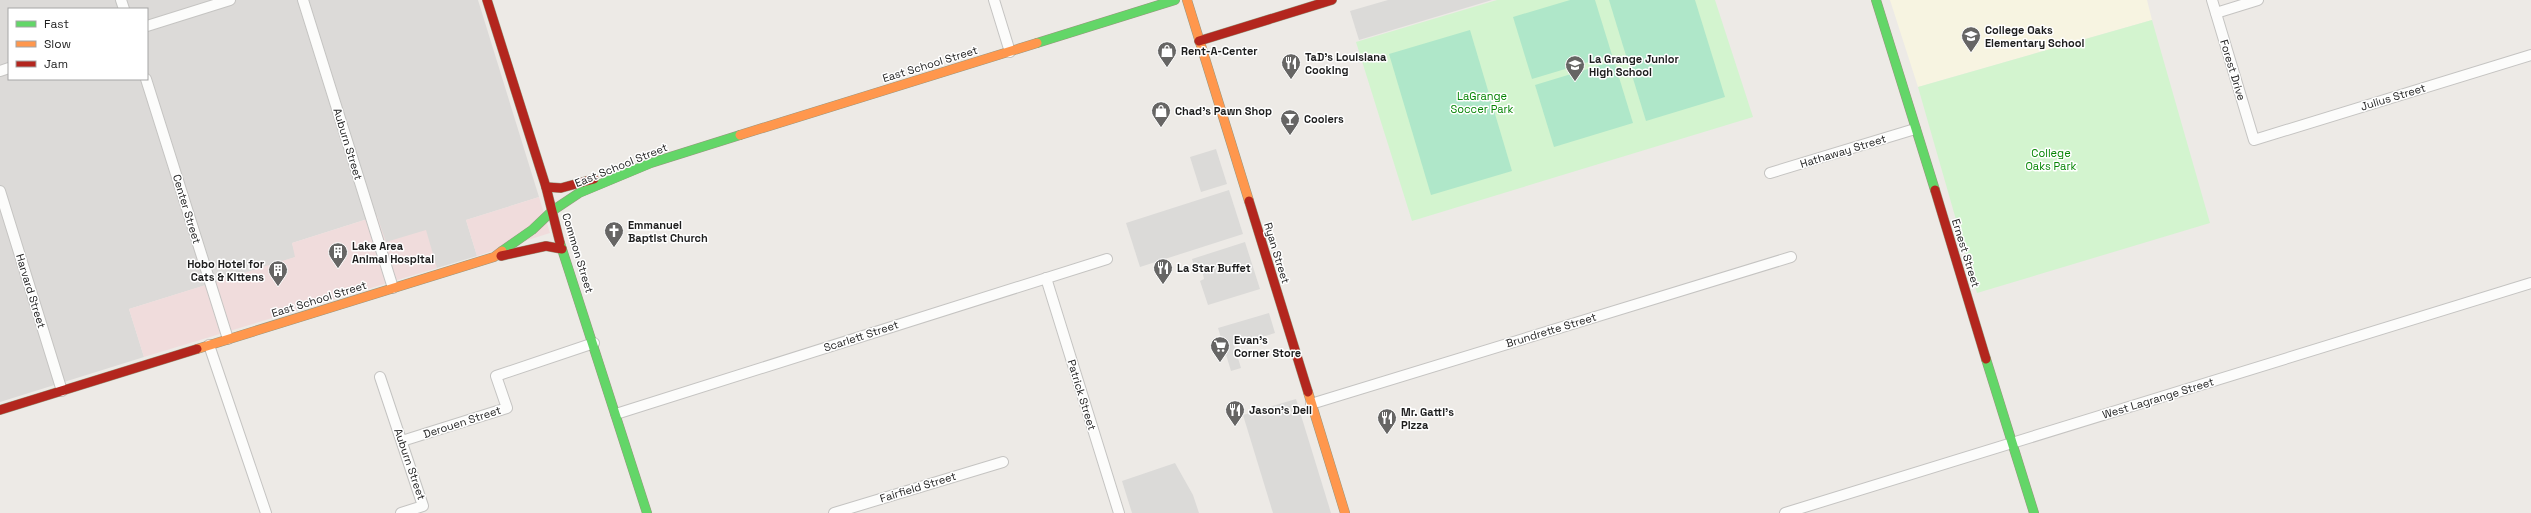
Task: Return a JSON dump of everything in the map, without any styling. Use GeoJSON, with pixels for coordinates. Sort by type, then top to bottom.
{"type":"FeatureCollection","features":[{"type":"Feature","properties":{"kind":"street"},"geometry":{"type":"LineString","coordinates":[[148,26],[230,0]]}},
{"type":"Feature","properties":{"kind":"street","name":"Auburn Street"},"geometry":{"type":"LineString","coordinates":[[303,0],[393,288]]}},
{"type":"Feature","properties":{"kind":"street","name":"Common Street"},"geometry":{"type":"LineString","coordinates":[[487,0],[546,187],[562,249],[594,343],[647,513]]}},
{"type":"Feature","properties":{"kind":"street"},"geometry":{"type":"LineString","coordinates":[[994,0],[1010,52]]}},
{"type":"Feature","properties":{"kind":"street","name":"East School Street"},"geometry":{"type":"LineString","coordinates":[[0,410],[494,257],[532,230],[552,211],[580,193],[650,163],[1175,0]]}},
{"type":"Feature","properties":{"kind":"street","name":"Ryan Street"},"geometry":{"type":"LineString","coordinates":[[1187,0],[1345,513]]}},
{"type":"Feature","properties":{"kind":"street"},"geometry":{"type":"LineString","coordinates":[[1199,41],[1332,0]]}},
{"type":"Feature","properties":{"kind":"street","name":"Ernest Street"},"geometry":{"type":"LineString","coordinates":[[1876,0],[2034,513]]}},
{"type":"Feature","properties":{"kind":"street","name":"Forest Drive"},"geometry":{"type":"LineString","coordinates":[[2212,0],[2254,140]]}},
{"type":"Feature","properties":{"kind":"street"},"geometry":{"type":"LineString","coordinates":[[2216,13],[2258,0]]}},
{"type":"Feature","properties":{"kind":"street","name":"Julius Street"},"geometry":{"type":"LineString","coordinates":[[2254,140],[2531,55]]}},
{"type":"Feature","properties":{"kind":"street","name":"Center Street"},"geometry":{"type":"LineString","coordinates":[[146,80],[228,339]]}},
{"type":"Feature","properties":{"kind":"street","name":"Hathaway Street"},"geometry":{"type":"LineString","coordinates":[[1770,173],[1915,128]]}},
{"type":"Feature","properties":{"kind":"street"},"geometry":{"type":"LineString","coordinates":[[546,187],[561,188],[650,163]]}},
{"type":"Feature","properties":{"kind":"street","name":"Harvard Street"},"geometry":{"type":"LineString","coordinates":[[0,191],[62,391]]}},
{"type":"Feature","properties":{"kind":"street"},"geometry":{"type":"LineString","coordinates":[[494,257],[546,246],[562,249]]}},
{"type":"Feature","properties":{"kind":"street","name":"Brundrette Street"},"geometry":{"type":"LineString","coordinates":[[1311,404],[1791,257]]}},
{"type":"Feature","properties":{"kind":"street","name":"Scarlett Street"},"geometry":{"type":"LineString","coordinates":[[616,414],[1107,260]]}},
{"type":"Feature","properties":{"kind":"street","name":"Patrick Street"},"geometry":{"type":"LineString","coordinates":[[1046,278],[1119,513]]}},
{"type":"Feature","properties":{"kind":"street","name":"West Lagrange Street"},"geometry":{"type":"LineString","coordinates":[[1786,513],[2531,283]]}},
{"type":"Feature","properties":{"kind":"street","name":"Derouen Street"},"geometry":{"type":"LineString","coordinates":[[402,441],[507,408],[496,376],[594,343]]}},
{"type":"Feature","properties":{"kind":"street"},"geometry":{"type":"LineString","coordinates":[[209,345],[266,513]]}},
{"type":"Feature","properties":{"kind":"street","name":"Auburn Street"},"geometry":{"type":"LineString","coordinates":[[380,377],[423,506],[401,513]]}},
{"type":"Feature","properties":{"kind":"street","name":"Fairfield Street"},"geometry":{"type":"LineString","coordinates":[[834,513],[862,509],[1003,462]]}},
{"type":"Feature","properties":{"kind":"shaded area"},"geometry":{"type":"Polygon","coordinates":[[[0,0],[478,0],[539,197],[466,220],[477,256],[437,268],[385,242],[377,216],[292,243],[296,257],[129,309],[144,357],[0,402],[0,0]]]}},
{"type":"Feature","properties":{"kind":"shaded area"},"geometry":{"type":"Polygon","coordinates":[[[1388,0],[1492,0],[1359,40],[1350,11],[1388,0]]]}},
{"type":"Feature","properties":{"kind":"shaded area","name":"College Oaks Elementary School"},"geometry":{"type":"Polygon","coordinates":[[[1890,0],[2147,0],[2152,20],[1918,87],[1890,0]]]}},
{"type":"Feature","properties":{"kind":"shaded area"},"geometry":{"type":"Polygon","coordinates":[[[1216,149],[1227,184],[1201,192],[1190,157],[1216,149]]]}},
{"type":"Feature","properties":{"kind":"shaded area"},"geometry":{"type":"Polygon","coordinates":[[[1229,190],[1243,234],[1140,267],[1126,223],[1229,190]]]}},
{"type":"Feature","properties":{"kind":"shaded area"},"geometry":{"type":"Polygon","coordinates":[[[539,197],[550,233],[477,256],[466,220],[539,197]]]}},
{"type":"Feature","properties":{"kind":"shaded area"},"geometry":{"type":"Polygon","coordinates":[[[377,216],[386,242],[426,230],[437,268],[144,357],[129,309],[295,257],[292,243],[377,216]]]}},
{"type":"Feature","properties":{"kind":"shaded area"},"geometry":{"type":"Polygon","coordinates":[[[1245,242],[1260,289],[1208,305],[1200,281],[1204,279],[1202,270],[1196,272],[1192,259],[1245,242]]]}},
{"type":"Feature","properties":{"kind":"shaded area"},"geometry":{"type":"Polygon","coordinates":[[[1269,313],[1275,333],[1234,345],[1241,368],[1231,371],[1218,328],[1269,313]]]}},
{"type":"Feature","properties":{"kind":"shaded area"},"geometry":{"type":"Polygon","coordinates":[[[1296,399],[1331,513],[1273,513],[1243,415],[1296,399]]]}},
{"type":"Feature","properties":{"kind":"shaded area"},"geometry":{"type":"Polygon","coordinates":[[[1175,463],[1193,495],[1199,513],[1132,513],[1122,481],[1175,463]]]}},
{"type":"Feature","properties":{"kind":"green space","name":"LaGrange Soccer Park"},"geometry":{"type":"Polygon","coordinates":[[[1497,0],[1715,0],[1753,117],[1412,221],[1356,42],[1497,0]]]}},
{"type":"Feature","properties":{"kind":"green space"},"geometry":{"type":"Polygon","coordinates":[[[1570,0],[1595,0],[1612,55],[1532,79],[1513,17],[1570,0]]]}},
{"type":"Feature","properties":{"kind":"green space"},"geometry":{"type":"Polygon","coordinates":[[[1609,0],[1695,0],[1725,97],[1646,121],[1609,0]]]}},
{"type":"Feature","properties":{"kind":"green space","name":"College Oaks Park"},"geometry":{"type":"Polygon","coordinates":[[[2152,20],[2210,223],[1977,293],[1918,87],[2152,20]]]}},
{"type":"Feature","properties":{"kind":"green space"},"geometry":{"type":"Polygon","coordinates":[[[1470,30],[1512,171],[1431,195],[1389,54],[1470,30]]]}},
{"type":"Feature","properties":{"kind":"green space"},"geometry":{"type":"Polygon","coordinates":[[[1614,61],[1633,123],[1554,147],[1535,85],[1614,61]]]}},
{"type":"Feature","properties":{"kind":"traffic: fast"},"geometry":{"type":"LineString","coordinates":[[1037,43],[1175,0]]}},
{"type":"Feature","properties":{"kind":"traffic: fast"},"geometry":{"type":"LineString","coordinates":[[1876,0],[1935,190]]}},
{"type":"Feature","properties":{"kind":"traffic: fast"},"geometry":{"type":"LineString","coordinates":[[502,251],[532,230],[552,211],[579,193],[651,163],[740,135]]}},
{"type":"Feature","properties":{"kind":"traffic: fast"},"geometry":{"type":"LineString","coordinates":[[560,243],[647,513]]}},
{"type":"Feature","properties":{"kind":"traffic: fast"},"geometry":{"type":"LineString","coordinates":[[1986,359],[2034,513]]}},
{"type":"Feature","properties":{"kind":"traffic: slow"},"geometry":{"type":"LineString","coordinates":[[1187,0],[1249,201]]}},
{"type":"Feature","properties":{"kind":"traffic: slow"},"geometry":{"type":"LineString","coordinates":[[740,135],[1037,43]]}},
{"type":"Feature","properties":{"kind":"traffic: slow"},"geometry":{"type":"LineString","coordinates":[[197,349],[494,257],[502,251]]}},
{"type":"Feature","properties":{"kind":"traffic: slow"},"geometry":{"type":"LineString","coordinates":[[1308,392],[1345,513]]}},
{"type":"Feature","properties":{"kind":"traffic: jam"},"geometry":{"type":"LineString","coordinates":[[487,0],[546,187],[560,243]]}},
{"type":"Feature","properties":{"kind":"traffic: jam"},"geometry":{"type":"LineString","coordinates":[[1199,41],[1332,0]]}},
{"type":"Feature","properties":{"kind":"traffic: jam"},"geometry":{"type":"LineString","coordinates":[[546,187],[561,188],[594,179]]}},
{"type":"Feature","properties":{"kind":"traffic: jam"},"geometry":{"type":"LineString","coordinates":[[1935,190],[1986,359]]}},
{"type":"Feature","properties":{"kind":"traffic: jam"},"geometry":{"type":"LineString","coordinates":[[1249,201],[1308,392]]}},
{"type":"Feature","properties":{"kind":"traffic: jam"},"geometry":{"type":"LineString","coordinates":[[501,256],[546,246],[562,249]]}},
{"type":"Feature","properties":{"kind":"traffic: jam"},"geometry":{"type":"LineString","coordinates":[[0,410],[197,349]]}},
{"type":"Feature","properties":{"kind":"place","name":"College Oaks Elementary School"},"geometry":{"type":"Point","coordinates":[1971,53]}},
{"type":"Feature","properties":{"kind":"place","name":"Rent-A-Center"},"geometry":{"type":"Point","coordinates":[1167,68]}},
{"type":"Feature","properties":{"kind":"place","name":"TaD's Louisiana Cooking"},"geometry":{"type":"Point","coordinates":[1291,80]}},
{"type":"Feature","properties":{"kind":"place","name":"La Grange Junior High School"},"geometry":{"type":"Point","coordinates":[1575,82]}},
{"type":"Feature","properties":{"kind":"place","name":"Chad's Pawn Shop"},"geometry":{"type":"Point","coordinates":[1161,128]}},
{"type":"Feature","properties":{"kind":"place","name":"Coolers"},"geometry":{"type":"Point","coordinates":[1290,136]}},
{"type":"Feature","properties":{"kind":"place","name":"Emmanuel Baptist Church"},"geometry":{"type":"Point","coordinates":[614,248]}},
{"type":"Feature","properties":{"kind":"place","name":"Lake Area Animal Hospital"},"geometry":{"type":"Point","coordinates":[338,269]}},
{"type":"Feature","properties":{"kind":"place","name":"La Star Buffet"},"geometry":{"type":"Point","coordinates":[1163,285]}},
{"type":"Feature","properties":{"kind":"place","name":"Hobo Hotel for Cats & Kittens"},"geometry":{"type":"Point","coordinates":[278,287]}},
{"type":"Feature","properties":{"kind":"place","name":"Evan's Corner Store"},"geometry":{"type":"Point","coordinates":[1220,363]}},
{"type":"Feature","properties":{"kind":"place","name":"Jason's Deli"},"geometry":{"type":"Point","coordinates":[1235,427]}},
{"type":"Feature","properties":{"kind":"place","name":"Mr. Gatti's Pizza"},"geometry":{"type":"Point","coordinates":[1387,435]}}]}
